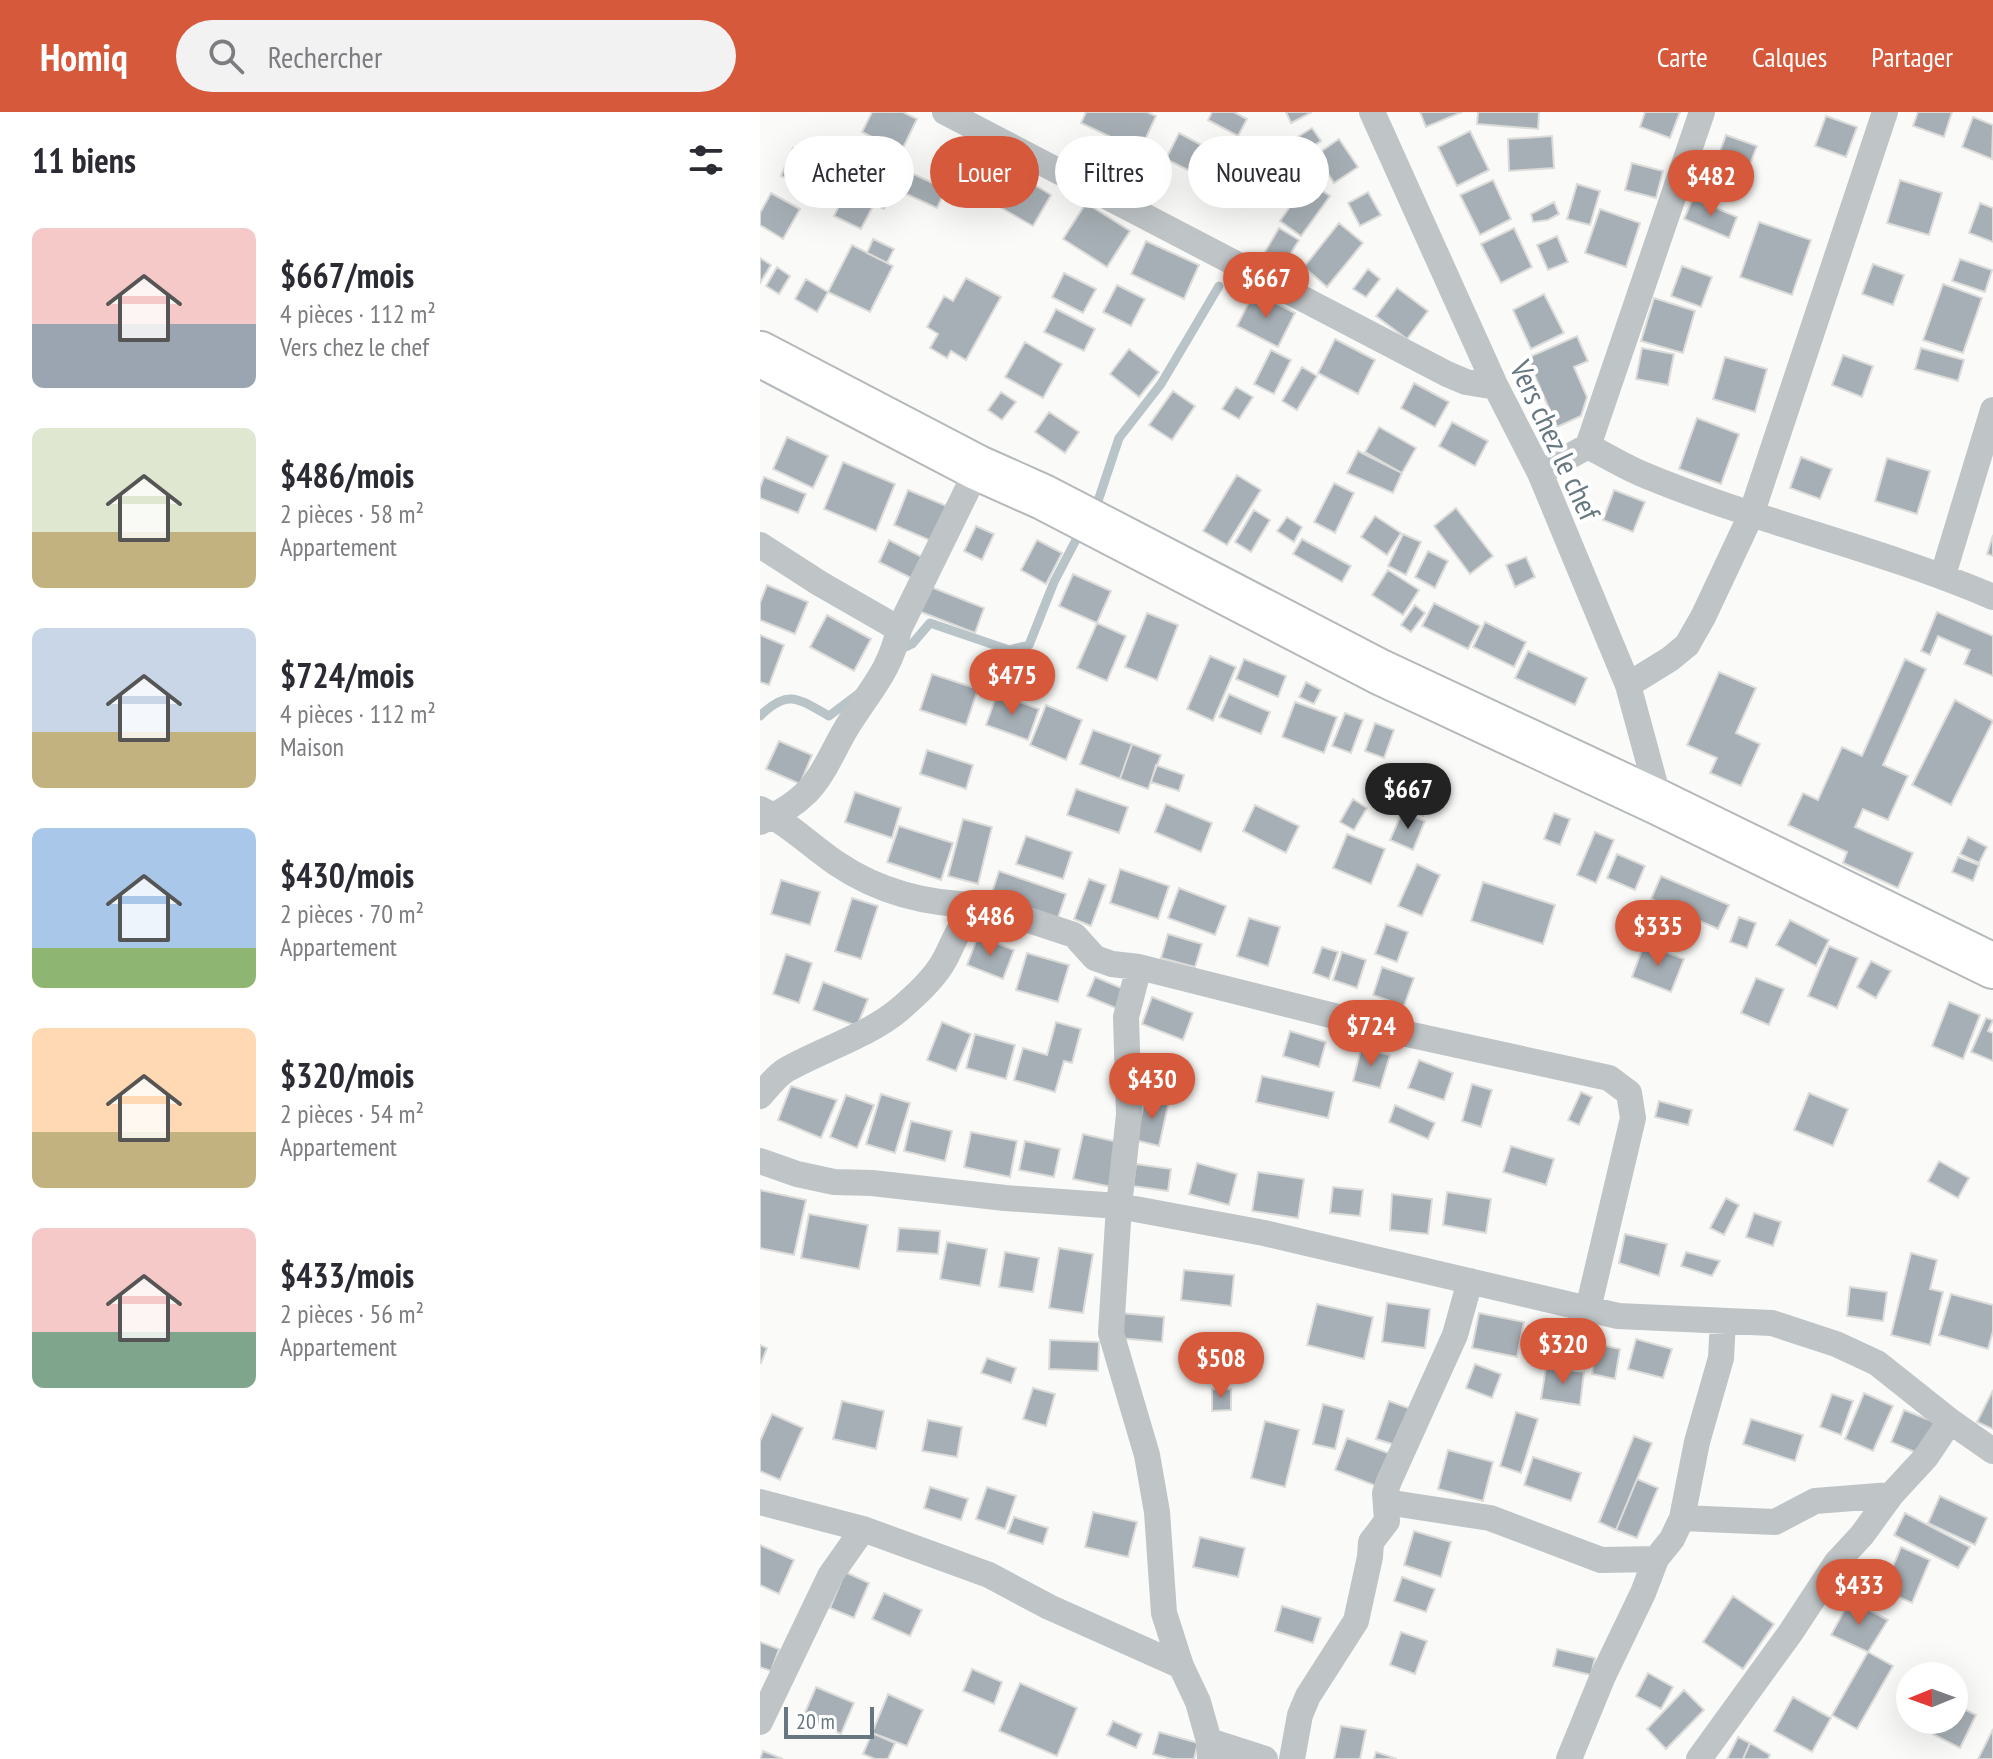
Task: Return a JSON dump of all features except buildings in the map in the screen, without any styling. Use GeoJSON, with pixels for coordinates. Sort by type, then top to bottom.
{"type":"FeatureCollection","features":[{"type":"Feature","properties":{"kind":"highway"},"geometry":{"type":"LineString","coordinates":[[760,354],[1380,672],[1660,803],[1993,966]]}},
{"type":"Feature","properties":{"kind":"street"},"geometry":{"type":"LineString","coordinates":[[945,112],[1447,374],[1466,382],[1496,387]]}},
{"type":"Feature","properties":{"kind":"street","name":"Vers chez le chef"},"geometry":{"type":"LineString","coordinates":[[1372,112],[1496,387],[1540,473],[1628,685],[1660,803]]}},
{"type":"Feature","properties":{"kind":"street"},"geometry":{"type":"LineString","coordinates":[[1540,473],[1588,446],[1702,112]]}},
{"type":"Feature","properties":{"kind":"street"},"geometry":{"type":"LineString","coordinates":[[1628,685],[1687,645],[1751,515],[1885,112]]}},
{"type":"Feature","properties":{"kind":"street"},"geometry":{"type":"LineString","coordinates":[[1943,575],[1993,410]]}},
{"type":"Feature","properties":{"kind":"street"},"geometry":{"type":"LineString","coordinates":[[1588,446],[1639,473],[1751,515],[1943,575],[1993,597]]}},
{"type":"Feature","properties":{"kind":"street"},"geometry":{"type":"LineString","coordinates":[[978,468],[899,629],[894,653],[883,675],[847,726],[809,790],[765,816],[838,864],[908,898],[950,905],[983,905],[1074,935],[1095,958],[1112,964],[1139,967],[1398,1032],[1609,1078],[1629,1093],[1633,1118],[1588,1309]]}},
{"type":"Feature","properties":{"kind":"street"},"geometry":{"type":"LineString","coordinates":[[760,545],[899,629]]}},
{"type":"Feature","properties":{"kind":"street"},"geometry":{"type":"LineString","coordinates":[[760,1096],[784,1071],[896,1012],[931,978],[945,960],[963,923],[983,905]]}},
{"type":"Feature","properties":{"kind":"street"},"geometry":{"type":"LineString","coordinates":[[1139,967],[1126,1017],[1129,1115],[1119,1206],[1111,1333],[1147,1455],[1157,1512],[1164,1613],[1181,1666],[1198,1702],[1210,1750],[1265,1759]]}},
{"type":"Feature","properties":{"kind":"street"},"geometry":{"type":"LineString","coordinates":[[760,1161],[797,1174],[834,1182],[1119,1206],[1264,1233],[1618,1316],[1772,1323],[1836,1344],[1877,1363],[1993,1451]]}},
{"type":"Feature","properties":{"kind":"street"},"geometry":{"type":"LineString","coordinates":[[1292,1759],[1300,1715],[1308,1696],[1356,1621],[1371,1542],[1387,1521],[1389,1481],[1455,1335],[1470,1281]]}},
{"type":"Feature","properties":{"kind":"street"},"geometry":{"type":"LineString","coordinates":[[1569,1759],[1656,1559],[1672,1539],[1682,1518],[1697,1442],[1721,1358],[1723,1321]]}},
{"type":"Feature","properties":{"kind":"street"},"geometry":{"type":"LineString","coordinates":[[1699,1759],[1791,1632],[1837,1562],[1926,1457],[1950,1421]]}},
{"type":"Feature","properties":{"kind":"street"},"geometry":{"type":"LineString","coordinates":[[1682,1518],[1775,1522],[1815,1501],[1891,1495]]}},
{"type":"Feature","properties":{"kind":"street"},"geometry":{"type":"LineString","coordinates":[[760,1502],[863,1529],[989,1575],[1049,1607],[1181,1666]]}},
{"type":"Feature","properties":{"kind":"street"},"geometry":{"type":"LineString","coordinates":[[1386,1502],[1490,1518],[1601,1560],[1656,1559]]}},
{"type":"Feature","properties":{"kind":"street"},"geometry":{"type":"LineString","coordinates":[[760,1722],[830,1576],[863,1529]]}},
{"type":"Feature","properties":{"kind":"waterway"},"geometry":{"type":"LineString","coordinates":[[1098,501],[1119,438],[1161,384],[1219,286]]}},
{"type":"Feature","properties":{"kind":"waterway"},"geometry":{"type":"LineString","coordinates":[[899,650],[912,644],[930,623],[1009,650],[1029,645],[1054,582],[1078,536]]}},
{"type":"Feature","properties":{"kind":"waterway"},"geometry":{"type":"LineString","coordinates":[[760,716],[786,699],[801,701],[829,716],[858,694]]}}]}
